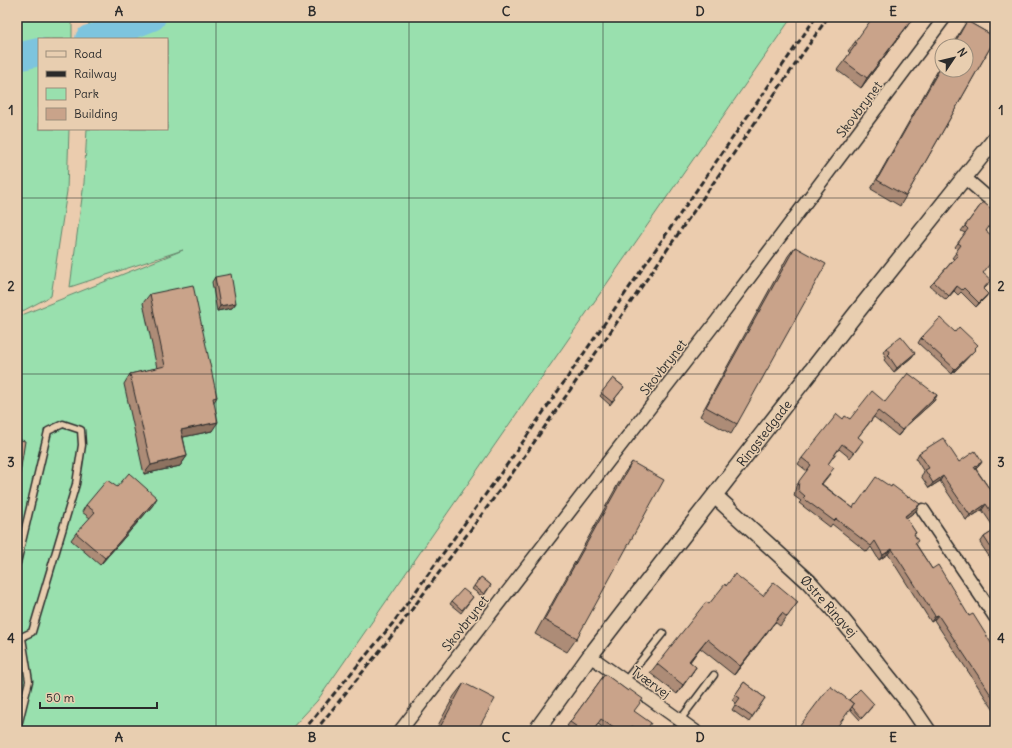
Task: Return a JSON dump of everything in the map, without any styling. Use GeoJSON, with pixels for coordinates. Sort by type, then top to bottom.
{"type":"FeatureCollection","features":[{"type":"Feature","properties":{"kind":"street","name":"Skovbrynet"},"geometry":{"type":"LineString","coordinates":[[400,731],[711,328],[945,17]]}},
{"type":"Feature","properties":{"kind":"street","name":"Ringstedgade"},"geometry":{"type":"LineString","coordinates":[[536,731],[590,656],[854,316],[995,139]]}},
{"type":"Feature","properties":{"kind":"street"},"geometry":{"type":"LineString","coordinates":[[965,178],[995,204]]}},
{"type":"Feature","properties":{"kind":"street","name":"Østre Ringvej"},"geometry":{"type":"LineString","coordinates":[[715,496],[809,582],[825,599],[904,697],[928,731]]}},
{"type":"Feature","properties":{"kind":"street"},"geometry":{"type":"LineString","coordinates":[[923,510],[995,617]]}},
{"type":"Feature","properties":{"kind":"street","name":"Tværvej"},"geometry":{"type":"LineString","coordinates":[[590,656],[695,731]]}},
{"type":"Feature","properties":{"kind":"lane"},"geometry":{"type":"LineString","coordinates":[[17,563],[48,431],[63,424],[81,430],[82,445],[76,484],[32,632],[19,638],[29,681],[17,730]]}},
{"type":"Feature","properties":{"kind":"lane"},"geometry":{"type":"LineString","coordinates":[[625,681],[663,633]]}},
{"type":"Feature","properties":{"kind":"lane"},"geometry":{"type":"LineString","coordinates":[[680,720],[714,675]]}},
{"type":"Feature","properties":{"kind":"green space"},"geometry":{"type":"Polygon","coordinates":[[[17,17],[72,17],[72,38],[38,38],[38,130],[69,130],[67,191],[51,296],[17,314],[17,17]]]}},
{"type":"Feature","properties":{"kind":"green space"},"geometry":{"type":"Polygon","coordinates":[[[89,17],[792,17],[317,701],[289,731],[17,731],[17,317],[183,250],[70,287],[84,183],[87,130],[168,130],[168,38],[89,38],[89,17]]]}},
{"type":"Feature","properties":{"kind":"building"},"geometry":{"type":"Polygon","coordinates":[[[873,17],[914,17],[867,78],[844,61],[857,43],[855,42],[873,17]]]}},
{"type":"Feature","properties":{"kind":"building"},"geometry":{"type":"Polygon","coordinates":[[[967,21],[995,37],[974,76],[974,38],[957,38],[967,21]]]}},
{"type":"Feature","properties":{"kind":"building"},"geometry":{"type":"Polygon","coordinates":[[[935,78],[973,78],[906,196],[877,180],[935,78]]]}},
{"type":"Feature","properties":{"kind":"building"},"geometry":{"type":"Polygon","coordinates":[[[983,202],[995,212],[995,218],[986,231],[995,238],[995,257],[983,273],[991,280],[983,289],[988,294],[979,303],[964,288],[962,290],[957,286],[949,296],[934,282],[958,255],[955,253],[961,245],[958,243],[968,229],[965,226],[983,202]]]}},
{"type":"Feature","properties":{"kind":"building"},"geometry":{"type":"Polygon","coordinates":[[[795,247],[826,264],[737,424],[706,407],[795,247]]]}},
{"type":"Feature","properties":{"kind":"building"},"geometry":{"type":"Polygon","coordinates":[[[231,274],[236,303],[220,306],[215,277],[231,274]]]}},
{"type":"Feature","properties":{"kind":"building"},"geometry":{"type":"Polygon","coordinates":[[[193,285],[217,397],[213,398],[218,422],[181,430],[187,456],[151,465],[130,374],[165,366],[150,294],[193,285]]]}},
{"type":"Feature","properties":{"kind":"building"},"geometry":{"type":"Polygon","coordinates":[[[940,318],[955,332],[959,327],[978,345],[975,348],[976,349],[955,369],[921,338],[940,318]]]}},
{"type":"Feature","properties":{"kind":"building"},"geometry":{"type":"Polygon","coordinates":[[[901,336],[915,353],[897,368],[888,355],[890,353],[886,348],[901,336]]]}},
{"type":"Feature","properties":{"kind":"building"},"geometry":{"type":"Polygon","coordinates":[[[908,373],[937,395],[902,430],[878,411],[858,437],[863,441],[854,453],[842,444],[828,464],[834,468],[821,484],[853,508],[876,477],[891,487],[892,485],[920,504],[905,516],[916,533],[914,534],[918,541],[915,543],[932,569],[938,565],[969,616],[973,614],[993,646],[995,644],[995,701],[938,615],[935,616],[892,549],[883,555],[875,541],[871,546],[836,519],[834,521],[803,498],[805,496],[798,490],[799,481],[811,465],[802,458],[837,414],[843,419],[845,416],[850,419],[872,391],[885,402],[908,373]]]}},
{"type":"Feature","properties":{"kind":"building"},"geometry":{"type":"Polygon","coordinates":[[[613,378],[624,387],[612,402],[601,393],[613,378]]]}},
{"type":"Feature","properties":{"kind":"building"},"geometry":{"type":"Polygon","coordinates":[[[943,438],[959,462],[975,451],[982,462],[974,467],[991,491],[995,491],[995,518],[986,504],[970,515],[943,476],[933,483],[925,470],[929,468],[919,453],[943,438]]]}},
{"type":"Feature","properties":{"kind":"building"},"geometry":{"type":"Polygon","coordinates":[[[17,439],[25,441],[19,480],[17,479],[17,439]]]}},
{"type":"Feature","properties":{"kind":"building"},"geometry":{"type":"Polygon","coordinates":[[[632,462],[664,480],[577,638],[544,620],[632,462]]]}},
{"type":"Feature","properties":{"kind":"building"},"geometry":{"type":"Polygon","coordinates":[[[129,473],[157,498],[105,558],[76,533],[95,512],[86,505],[107,480],[117,487],[129,473]]]}},
{"type":"Feature","properties":{"kind":"building"},"geometry":{"type":"Polygon","coordinates":[[[995,530],[995,554],[984,537],[995,530]]]}},
{"type":"Feature","properties":{"kind":"building"},"geometry":{"type":"Polygon","coordinates":[[[735,574],[763,596],[774,582],[798,602],[787,617],[782,613],[740,666],[707,639],[689,661],[696,667],[683,685],[657,664],[706,602],[709,604],[735,574]]]}},
{"type":"Feature","properties":{"kind":"building"},"geometry":{"type":"Polygon","coordinates":[[[481,577],[491,585],[484,594],[474,586],[481,577]]]}},
{"type":"Feature","properties":{"kind":"building"},"geometry":{"type":"Polygon","coordinates":[[[463,589],[473,597],[462,610],[452,601],[463,589]]]}},
{"type":"Feature","properties":{"kind":"building"},"geometry":{"type":"Polygon","coordinates":[[[605,674],[628,691],[629,689],[643,699],[634,711],[651,723],[646,731],[639,731],[632,726],[629,731],[618,731],[601,719],[593,731],[583,731],[570,722],[605,674]]]}},
{"type":"Feature","properties":{"kind":"building"},"geometry":{"type":"Polygon","coordinates":[[[744,682],[765,698],[752,717],[735,705],[740,698],[735,695],[744,682]]]}},
{"type":"Feature","properties":{"kind":"building"},"geometry":{"type":"Polygon","coordinates":[[[464,683],[495,699],[477,731],[438,731],[464,683]]]}},
{"type":"Feature","properties":{"kind":"building"},"geometry":{"type":"Polygon","coordinates":[[[830,686],[854,704],[834,731],[796,731],[830,686]]]}},
{"type":"Feature","properties":{"kind":"building"},"geometry":{"type":"Polygon","coordinates":[[[860,689],[874,704],[862,718],[852,707],[854,704],[849,700],[860,689]]]}},
{"type":"Feature","properties":{"kind":"waterway"},"geometry":{"type":"LineString","coordinates":[[93,38],[114,32],[152,17]]}},
{"type":"Feature","properties":{"kind":"waterway"},"geometry":{"type":"LineString","coordinates":[[17,57],[38,52]]}},
{"type":"Feature","properties":{"kind":"railway"},"geometry":{"type":"LineString","coordinates":[[303,731],[393,623],[511,459],[816,17]]}},
{"type":"Feature","properties":{"kind":"railway"},"geometry":{"type":"LineString","coordinates":[[315,731],[399,627],[519,464],[828,17]]}}]}
